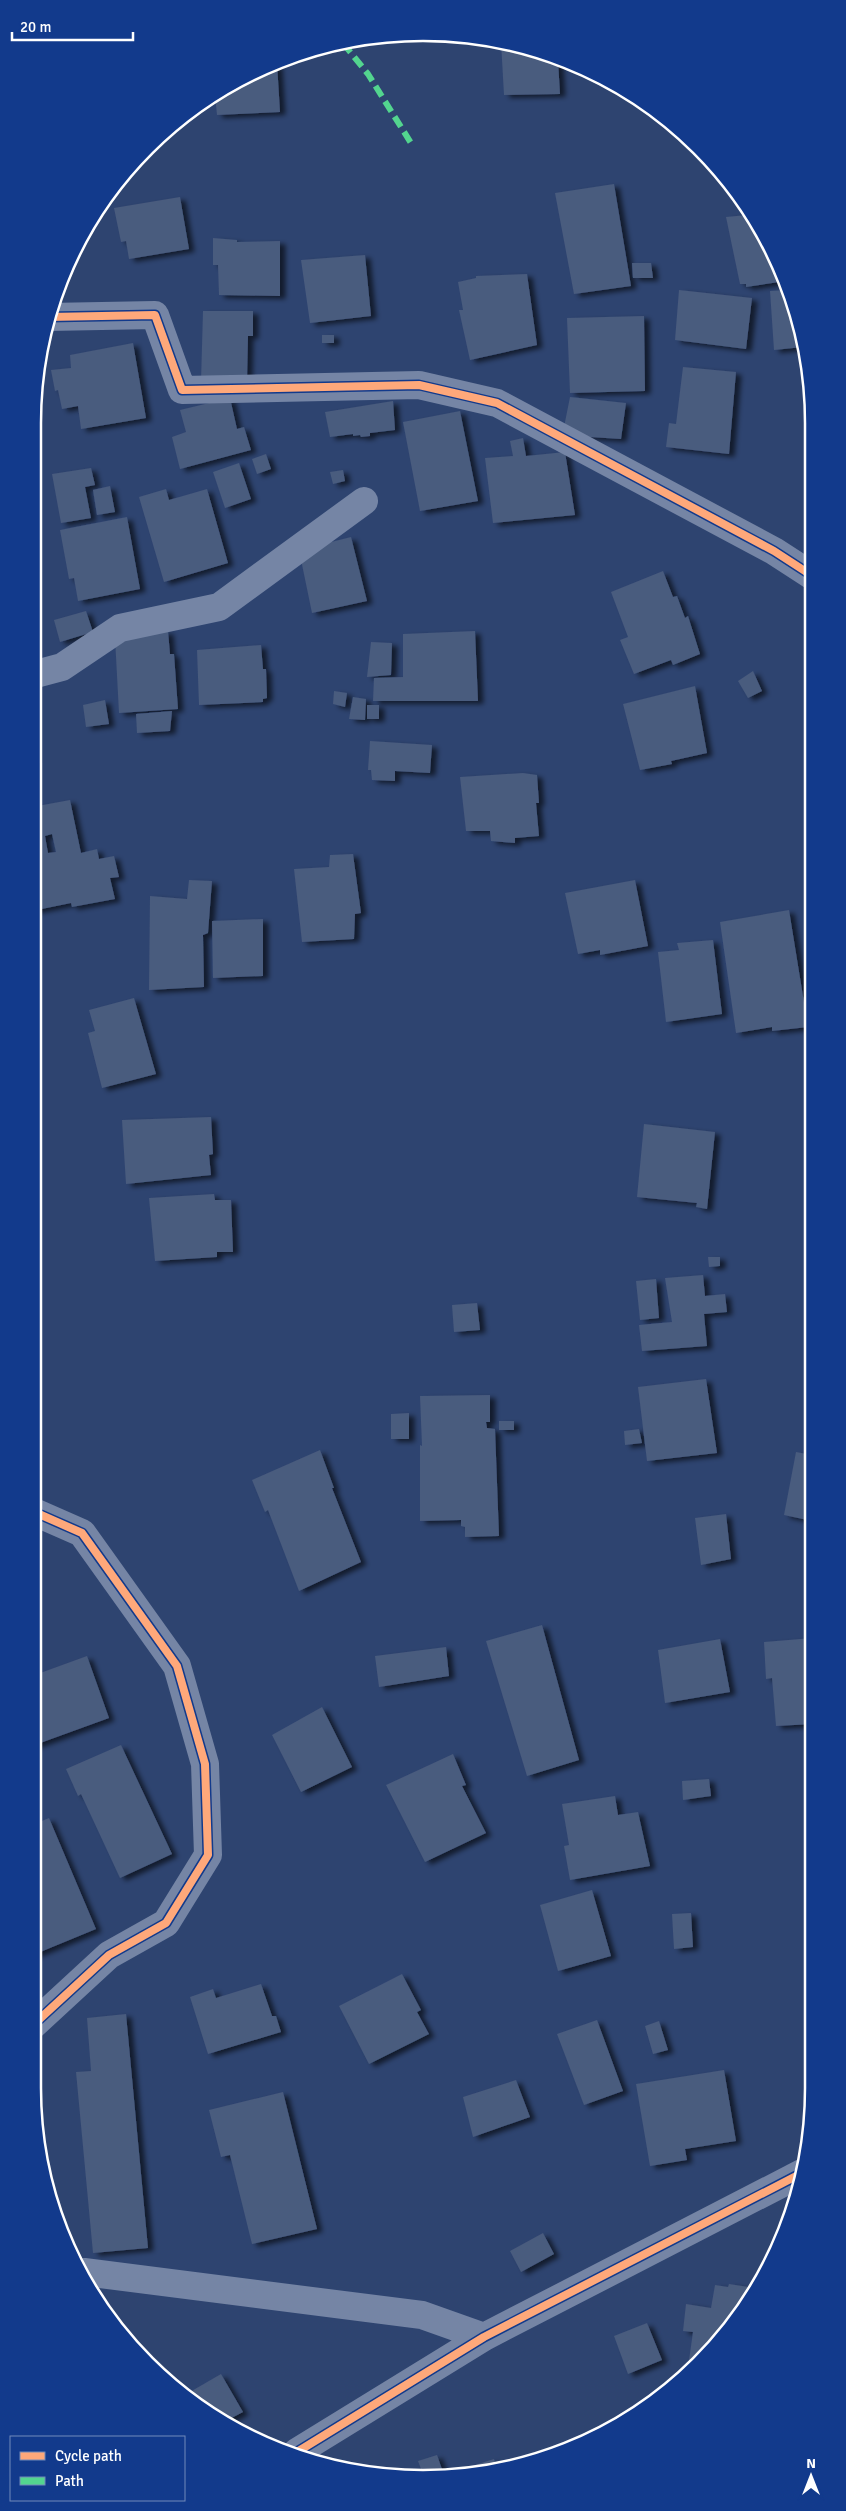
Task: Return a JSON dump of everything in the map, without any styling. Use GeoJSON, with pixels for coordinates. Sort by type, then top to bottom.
{"type":"FeatureCollection","features":[{"type":"Feature","properties":{"kind":"street"},"geometry":{"type":"LineString","coordinates":[[56,317],[155,315],[182,390],[419,385],[497,403],[774,551],[805,571]]}},
{"type":"Feature","properties":{"kind":"street"},"geometry":{"type":"LineString","coordinates":[[41,673],[62,667],[120,628],[219,607],[364,501]]}},
{"type":"Feature","properties":{"kind":"street"},"geometry":{"type":"LineString","coordinates":[[41,1515],[82,1533],[177,1666],[205,1764],[208,1855],[166,1923],[109,1955],[41,2018]]}},
{"type":"Feature","properties":{"kind":"street"},"geometry":{"type":"LineString","coordinates":[[301,2449],[484,2337],[794,2177]]}},
{"type":"Feature","properties":{"kind":"street"},"geometry":{"type":"LineString","coordinates":[[89,2273],[422,2315],[484,2337]]}},
{"type":"Feature","properties":{"kind":"building"},"geometry":{"type":"Polygon","coordinates":[[[501,50],[522,54],[558,66],[560,94],[504,95],[501,50]]]}},
{"type":"Feature","properties":{"kind":"building"},"geometry":{"type":"Polygon","coordinates":[[[277,70],[280,112],[217,115],[216,103],[232,92],[277,70]]]}},
{"type":"Feature","properties":{"kind":"building"},"geometry":{"type":"Polygon","coordinates":[[[614,184],[631,286],[574,294],[555,193],[614,184]]]}},
{"type":"Feature","properties":{"kind":"building"},"geometry":{"type":"Polygon","coordinates":[[[180,197],[189,249],[129,259],[126,241],[121,242],[114,208],[180,197]]]}},
{"type":"Feature","properties":{"kind":"building"},"geometry":{"type":"Polygon","coordinates":[[[743,215],[754,232],[778,282],[746,287],[746,284],[740,284],[726,217],[743,215]]]}},
{"type":"Feature","properties":{"kind":"building"},"geometry":{"type":"Polygon","coordinates":[[[213,238],[237,240],[237,242],[280,241],[280,296],[219,295],[218,265],[213,265],[213,238]]]}},
{"type":"Feature","properties":{"kind":"building"},"geometry":{"type":"Polygon","coordinates":[[[365,255],[371,316],[310,323],[301,260],[365,255]]]}},
{"type":"Feature","properties":{"kind":"building"},"geometry":{"type":"Polygon","coordinates":[[[632,263],[651,263],[653,278],[633,278],[632,263]]]}},
{"type":"Feature","properties":{"kind":"building"},"geometry":{"type":"Polygon","coordinates":[[[527,274],[537,345],[470,360],[459,310],[463,310],[458,282],[476,278],[476,276],[527,274]]]}},
{"type":"Feature","properties":{"kind":"building"},"geometry":{"type":"Polygon","coordinates":[[[679,290],[752,298],[746,349],[675,340],[679,290]]]}},
{"type":"Feature","properties":{"kind":"building"},"geometry":{"type":"Polygon","coordinates":[[[781,290],[792,324],[797,348],[774,350],[770,291],[781,290]]]}},
{"type":"Feature","properties":{"kind":"building"},"geometry":{"type":"Polygon","coordinates":[[[203,311],[253,311],[253,336],[248,336],[247,381],[201,381],[203,311]]]}},
{"type":"Feature","properties":{"kind":"building"},"geometry":{"type":"Polygon","coordinates":[[[644,316],[645,391],[570,393],[567,318],[644,316]]]}},
{"type":"Feature","properties":{"kind":"building"},"geometry":{"type":"Polygon","coordinates":[[[322,335],[334,335],[334,343],[322,343],[322,335]]]}},
{"type":"Feature","properties":{"kind":"building"},"geometry":{"type":"Polygon","coordinates":[[[133,343],[146,418],[81,429],[78,406],[62,409],[58,390],[55,391],[51,370],[71,368],[70,355],[133,343]]]}},
{"type":"Feature","properties":{"kind":"building"},"geometry":{"type":"Polygon","coordinates":[[[683,367],[736,372],[729,454],[666,447],[669,423],[676,424],[683,367]]]}},
{"type":"Feature","properties":{"kind":"building"},"geometry":{"type":"Polygon","coordinates":[[[570,397],[626,403],[621,439],[590,437],[564,427],[570,397]]]}},
{"type":"Feature","properties":{"kind":"building"},"geometry":{"type":"Polygon","coordinates":[[[230,398],[237,429],[244,427],[251,450],[180,469],[172,437],[186,432],[180,410],[230,398]]]}},
{"type":"Feature","properties":{"kind":"building"},"geometry":{"type":"Polygon","coordinates":[[[393,401],[395,430],[370,433],[370,436],[361,437],[360,435],[353,436],[353,434],[330,437],[325,412],[393,401]]]}},
{"type":"Feature","properties":{"kind":"building"},"geometry":{"type":"Polygon","coordinates":[[[460,411],[478,501],[420,511],[403,422],[460,411]]]}},
{"type":"Feature","properties":{"kind":"building"},"geometry":{"type":"Polygon","coordinates":[[[523,438],[526,456],[565,452],[575,515],[493,523],[485,458],[513,456],[510,441],[523,438]]]}},
{"type":"Feature","properties":{"kind":"building"},"geometry":{"type":"Polygon","coordinates":[[[266,454],[271,469],[257,474],[252,459],[266,454]]]}},
{"type":"Feature","properties":{"kind":"building"},"geometry":{"type":"Polygon","coordinates":[[[239,463],[251,499],[225,508],[213,472],[239,463]]]}},
{"type":"Feature","properties":{"kind":"building"},"geometry":{"type":"Polygon","coordinates":[[[91,468],[95,485],[85,487],[91,518],[61,523],[52,474],[91,468]]]}},
{"type":"Feature","properties":{"kind":"building"},"geometry":{"type":"Polygon","coordinates":[[[343,470],[345,481],[333,484],[330,472],[343,470]]]}},
{"type":"Feature","properties":{"kind":"building"},"geometry":{"type":"Polygon","coordinates":[[[110,486],[115,512],[97,515],[93,490],[110,486]]]}},
{"type":"Feature","properties":{"kind":"building"},"geometry":{"type":"Polygon","coordinates":[[[166,489],[169,500],[207,489],[228,563],[164,582],[139,497],[166,489]]]}},
{"type":"Feature","properties":{"kind":"building"},"geometry":{"type":"Polygon","coordinates":[[[127,517],[140,589],[78,601],[74,578],[69,579],[60,530],[127,517]]]}},
{"type":"Feature","properties":{"kind":"building"},"geometry":{"type":"Polygon","coordinates":[[[351,537],[367,601],[312,613],[299,550],[351,537]]]}},
{"type":"Feature","properties":{"kind":"building"},"geometry":{"type":"Polygon","coordinates":[[[663,571],[673,597],[677,596],[685,618],[688,616],[700,654],[673,665],[671,660],[634,674],[620,640],[628,637],[611,592],[663,571]]]}},
{"type":"Feature","properties":{"kind":"building"},"geometry":{"type":"Polygon","coordinates":[[[86,611],[93,632],[60,642],[54,620],[86,611]]]}},
{"type":"Feature","properties":{"kind":"building"},"geometry":{"type":"Polygon","coordinates":[[[168,631],[170,654],[174,654],[178,709],[119,713],[115,638],[168,631]]]}},
{"type":"Feature","properties":{"kind":"building"},"geometry":{"type":"Polygon","coordinates":[[[475,631],[478,701],[373,701],[374,678],[403,677],[403,634],[475,631]]]}},
{"type":"Feature","properties":{"kind":"building"},"geometry":{"type":"Polygon","coordinates":[[[371,642],[392,643],[391,675],[367,677],[371,642]]]}},
{"type":"Feature","properties":{"kind":"building"},"geometry":{"type":"Polygon","coordinates":[[[261,645],[263,669],[266,669],[267,698],[263,699],[263,702],[199,705],[197,650],[261,645]]]}},
{"type":"Feature","properties":{"kind":"building"},"geometry":{"type":"Polygon","coordinates":[[[753,671],[762,691],[748,698],[738,681],[753,671]]]}},
{"type":"Feature","properties":{"kind":"building"},"geometry":{"type":"Polygon","coordinates":[[[695,686],[707,753],[671,761],[672,764],[640,770],[623,704],[695,686]]]}},
{"type":"Feature","properties":{"kind":"building"},"geometry":{"type":"Polygon","coordinates":[[[334,691],[347,693],[345,707],[333,704],[334,691]]]}},
{"type":"Feature","properties":{"kind":"building"},"geometry":{"type":"Polygon","coordinates":[[[353,697],[366,699],[365,720],[349,719],[353,697]]]}},
{"type":"Feature","properties":{"kind":"building"},"geometry":{"type":"Polygon","coordinates":[[[105,700],[109,724],[86,727],[83,705],[105,700]]]}},
{"type":"Feature","properties":{"kind":"building"},"geometry":{"type":"Polygon","coordinates":[[[367,705],[379,705],[379,719],[367,719],[367,705]]]}},
{"type":"Feature","properties":{"kind":"building"},"geometry":{"type":"Polygon","coordinates":[[[172,711],[170,731],[137,733],[136,714],[172,711]]]}},
{"type":"Feature","properties":{"kind":"building"},"geometry":{"type":"Polygon","coordinates":[[[370,741],[432,745],[430,773],[395,771],[395,781],[372,780],[371,770],[368,770],[370,741]]]}},
{"type":"Feature","properties":{"kind":"building"},"geometry":{"type":"Polygon","coordinates":[[[523,773],[537,775],[539,803],[536,803],[539,836],[515,838],[515,843],[491,841],[490,831],[466,831],[460,777],[523,773]]]}},
{"type":"Feature","properties":{"kind":"building"},"geometry":{"type":"Polygon","coordinates":[[[70,800],[81,853],[97,849],[99,859],[114,856],[119,877],[110,878],[115,899],[72,907],[71,903],[41,909],[41,805],[70,800]],[[52,834],[45,836],[48,853],[56,852],[52,834]]]}},
{"type":"Feature","properties":{"kind":"building"},"geometry":{"type":"Polygon","coordinates":[[[353,854],[361,913],[355,914],[354,939],[302,942],[294,869],[329,867],[330,855],[353,854]]]}},
{"type":"Feature","properties":{"kind":"building"},"geometry":{"type":"Polygon","coordinates":[[[189,880],[212,881],[208,933],[203,935],[204,987],[149,990],[150,896],[187,899],[189,880]]]}},
{"type":"Feature","properties":{"kind":"building"},"geometry":{"type":"Polygon","coordinates":[[[635,880],[648,946],[600,955],[600,950],[578,954],[565,893],[635,880]]]}},
{"type":"Feature","properties":{"kind":"building"},"geometry":{"type":"Polygon","coordinates":[[[789,910],[805,1009],[805,1027],[772,1031],[772,1027],[736,1033],[720,922],[789,910]]]}},
{"type":"Feature","properties":{"kind":"building"},"geometry":{"type":"Polygon","coordinates":[[[263,919],[263,976],[213,978],[212,921],[263,919]]]}},
{"type":"Feature","properties":{"kind":"building"},"geometry":{"type":"Polygon","coordinates":[[[713,940],[722,1014],[666,1022],[658,952],[679,950],[677,943],[713,940]]]}},
{"type":"Feature","properties":{"kind":"building"},"geometry":{"type":"Polygon","coordinates":[[[134,998],[156,1074],[102,1088],[88,1033],[95,1031],[89,1010],[134,998]]]}},
{"type":"Feature","properties":{"kind":"building"},"geometry":{"type":"Polygon","coordinates":[[[211,1117],[213,1154],[209,1155],[211,1175],[126,1184],[122,1120],[211,1117]]]}},
{"type":"Feature","properties":{"kind":"building"},"geometry":{"type":"Polygon","coordinates":[[[644,1124],[715,1132],[707,1209],[696,1207],[697,1203],[637,1197],[644,1124]]]}},
{"type":"Feature","properties":{"kind":"building"},"geometry":{"type":"Polygon","coordinates":[[[214,1194],[215,1200],[231,1200],[233,1252],[217,1252],[217,1257],[155,1261],[149,1198],[214,1194]]]}},
{"type":"Feature","properties":{"kind":"building"},"geometry":{"type":"Polygon","coordinates":[[[708,1257],[720,1257],[720,1266],[709,1267],[708,1257]]]}},
{"type":"Feature","properties":{"kind":"building"},"geometry":{"type":"Polygon","coordinates":[[[703,1275],[705,1296],[725,1294],[727,1312],[704,1314],[707,1346],[642,1351],[639,1325],[672,1322],[665,1278],[703,1275]]]}},
{"type":"Feature","properties":{"kind":"building"},"geometry":{"type":"Polygon","coordinates":[[[656,1279],[659,1318],[640,1320],[636,1281],[656,1279]]]}},
{"type":"Feature","properties":{"kind":"building"},"geometry":{"type":"Polygon","coordinates":[[[477,1303],[480,1330],[454,1332],[452,1305],[477,1303]]]}},
{"type":"Feature","properties":{"kind":"building"},"geometry":{"type":"Polygon","coordinates":[[[706,1379],[717,1453],[647,1461],[638,1387],[706,1379]]]}},
{"type":"Feature","properties":{"kind":"building"},"geometry":{"type":"Polygon","coordinates":[[[490,1395],[490,1422],[486,1422],[487,1428],[495,1429],[499,1536],[465,1537],[465,1527],[461,1526],[461,1520],[420,1521],[420,1445],[422,1446],[420,1396],[490,1395]]]}},
{"type":"Feature","properties":{"kind":"building"},"geometry":{"type":"Polygon","coordinates":[[[409,1413],[409,1439],[391,1439],[391,1414],[409,1413]]]}},
{"type":"Feature","properties":{"kind":"building"},"geometry":{"type":"Polygon","coordinates":[[[499,1421],[514,1421],[514,1430],[499,1430],[499,1421]]]}},
{"type":"Feature","properties":{"kind":"building"},"geometry":{"type":"Polygon","coordinates":[[[639,1429],[642,1443],[625,1445],[624,1431],[639,1429]]]}},
{"type":"Feature","properties":{"kind":"building"},"geometry":{"type":"Polygon","coordinates":[[[320,1450],[334,1488],[332,1488],[361,1562],[299,1591],[268,1510],[265,1512],[252,1480],[320,1450]]]}},
{"type":"Feature","properties":{"kind":"building"},"geometry":{"type":"Polygon","coordinates":[[[796,1452],[805,1454],[805,1520],[784,1515],[796,1452]]]}},
{"type":"Feature","properties":{"kind":"building"},"geometry":{"type":"Polygon","coordinates":[[[726,1514],[731,1559],[701,1565],[695,1518],[726,1514]]]}},
{"type":"Feature","properties":{"kind":"building"},"geometry":{"type":"Polygon","coordinates":[[[542,1625],[579,1760],[527,1776],[486,1641],[542,1625]]]}},
{"type":"Feature","properties":{"kind":"building"},"geometry":{"type":"Polygon","coordinates":[[[720,1639],[730,1692],[665,1703],[658,1650],[720,1639]]]}},
{"type":"Feature","properties":{"kind":"building"},"geometry":{"type":"Polygon","coordinates":[[[805,1639],[805,1724],[776,1726],[772,1678],[766,1679],[764,1642],[805,1639]]]}},
{"type":"Feature","properties":{"kind":"building"},"geometry":{"type":"Polygon","coordinates":[[[446,1647],[449,1676],[379,1687],[375,1656],[446,1647]]]}},
{"type":"Feature","properties":{"kind":"building"},"geometry":{"type":"Polygon","coordinates":[[[87,1656],[109,1718],[41,1743],[41,1673],[87,1656]]]}},
{"type":"Feature","properties":{"kind":"building"},"geometry":{"type":"Polygon","coordinates":[[[322,1707],[352,1767],[301,1792],[272,1735],[322,1707]]]}},
{"type":"Feature","properties":{"kind":"building"},"geometry":{"type":"Polygon","coordinates":[[[121,1745],[172,1854],[120,1878],[81,1794],[78,1796],[66,1769],[121,1745]]]}},
{"type":"Feature","properties":{"kind":"building"},"geometry":{"type":"Polygon","coordinates":[[[453,1754],[466,1785],[462,1786],[486,1833],[425,1862],[386,1785],[453,1754]]]}},
{"type":"Feature","properties":{"kind":"building"},"geometry":{"type":"Polygon","coordinates":[[[709,1779],[711,1796],[683,1800],[682,1781],[709,1779]]]}},
{"type":"Feature","properties":{"kind":"building"},"geometry":{"type":"Polygon","coordinates":[[[615,1796],[618,1815],[638,1812],[650,1866],[570,1880],[564,1846],[569,1845],[562,1804],[615,1796]]]}},
{"type":"Feature","properties":{"kind":"building"},"geometry":{"type":"Polygon","coordinates":[[[49,1818],[96,1929],[41,1952],[41,1821],[49,1818]]]}},
{"type":"Feature","properties":{"kind":"building"},"geometry":{"type":"Polygon","coordinates":[[[592,1890],[611,1956],[558,1971],[540,1905],[592,1890]]]}},
{"type":"Feature","properties":{"kind":"building"},"geometry":{"type":"Polygon","coordinates":[[[691,1913],[693,1947],[674,1949],[672,1914],[691,1913]]]}},
{"type":"Feature","properties":{"kind":"building"},"geometry":{"type":"Polygon","coordinates":[[[402,1974],[421,2010],[417,2012],[429,2034],[369,2064],[339,2006],[402,1974]]]}},
{"type":"Feature","properties":{"kind":"building"},"geometry":{"type":"Polygon","coordinates":[[[261,1984],[272,2016],[276,2016],[281,2032],[208,2054],[190,1997],[213,1989],[216,1998],[261,1984]]]}},
{"type":"Feature","properties":{"kind":"building"},"geometry":{"type":"Polygon","coordinates":[[[126,2014],[148,2248],[93,2253],[76,2072],[91,2071],[87,2018],[126,2014]]]}},
{"type":"Feature","properties":{"kind":"building"},"geometry":{"type":"Polygon","coordinates":[[[597,2020],[623,2091],[584,2105],[557,2034],[597,2020]]]}},
{"type":"Feature","properties":{"kind":"building"},"geometry":{"type":"Polygon","coordinates":[[[659,2021],[668,2050],[653,2054],[645,2026],[659,2021]]]}},
{"type":"Feature","properties":{"kind":"building"},"geometry":{"type":"Polygon","coordinates":[[[724,2070],[736,2141],[685,2149],[687,2160],[650,2166],[636,2084],[724,2070]]]}},
{"type":"Feature","properties":{"kind":"building"},"geometry":{"type":"Polygon","coordinates":[[[516,2080],[530,2117],[473,2137],[463,2097],[516,2080]]]}},
{"type":"Feature","properties":{"kind":"building"},"geometry":{"type":"Polygon","coordinates":[[[283,2092],[317,2229],[252,2244],[230,2155],[221,2157],[209,2110],[283,2092]]]}},
{"type":"Feature","properties":{"kind":"building"},"geometry":{"type":"Polygon","coordinates":[[[543,2233],[554,2254],[521,2272],[510,2251],[543,2233]]]}},
{"type":"Feature","properties":{"kind":"building"},"geometry":{"type":"Polygon","coordinates":[[[729,2284],[749,2287],[726,2320],[689,2362],[693,2332],[683,2331],[686,2304],[711,2308],[715,2285],[728,2287],[729,2284]]]}},
{"type":"Feature","properties":{"kind":"building"},"geometry":{"type":"Polygon","coordinates":[[[647,2323],[662,2360],[628,2374],[614,2336],[647,2323]]]}},
{"type":"Feature","properties":{"kind":"building"},"geometry":{"type":"Polygon","coordinates":[[[221,2374],[243,2412],[231,2418],[191,2391],[221,2374]]]}},
{"type":"Feature","properties":{"kind":"building"},"geometry":{"type":"Polygon","coordinates":[[[437,2455],[442,2469],[421,2470],[418,2461],[437,2455]]]}},
{"type":"Feature","properties":{"kind":"building"},"geometry":{"type":"Polygon","coordinates":[[[494,2459],[495,2462],[472,2466],[494,2459]]]}},
{"type":"Feature","properties":{"kind":"marked path"},"geometry":{"type":"LineString","coordinates":[[348,49],[368,74],[411,143]]}},
{"type":"Feature","properties":{"kind":"cycle path"},"geometry":{"type":"LineString","coordinates":[[56,317],[155,315],[182,390],[419,385],[497,403],[774,551],[805,571]]}},
{"type":"Feature","properties":{"kind":"cycle path"},"geometry":{"type":"LineString","coordinates":[[41,1515],[82,1533],[177,1666],[205,1764],[208,1855],[166,1923],[109,1955],[41,2018]]}},
{"type":"Feature","properties":{"kind":"cycle path"},"geometry":{"type":"LineString","coordinates":[[301,2449],[484,2337],[794,2177]]}}]}
